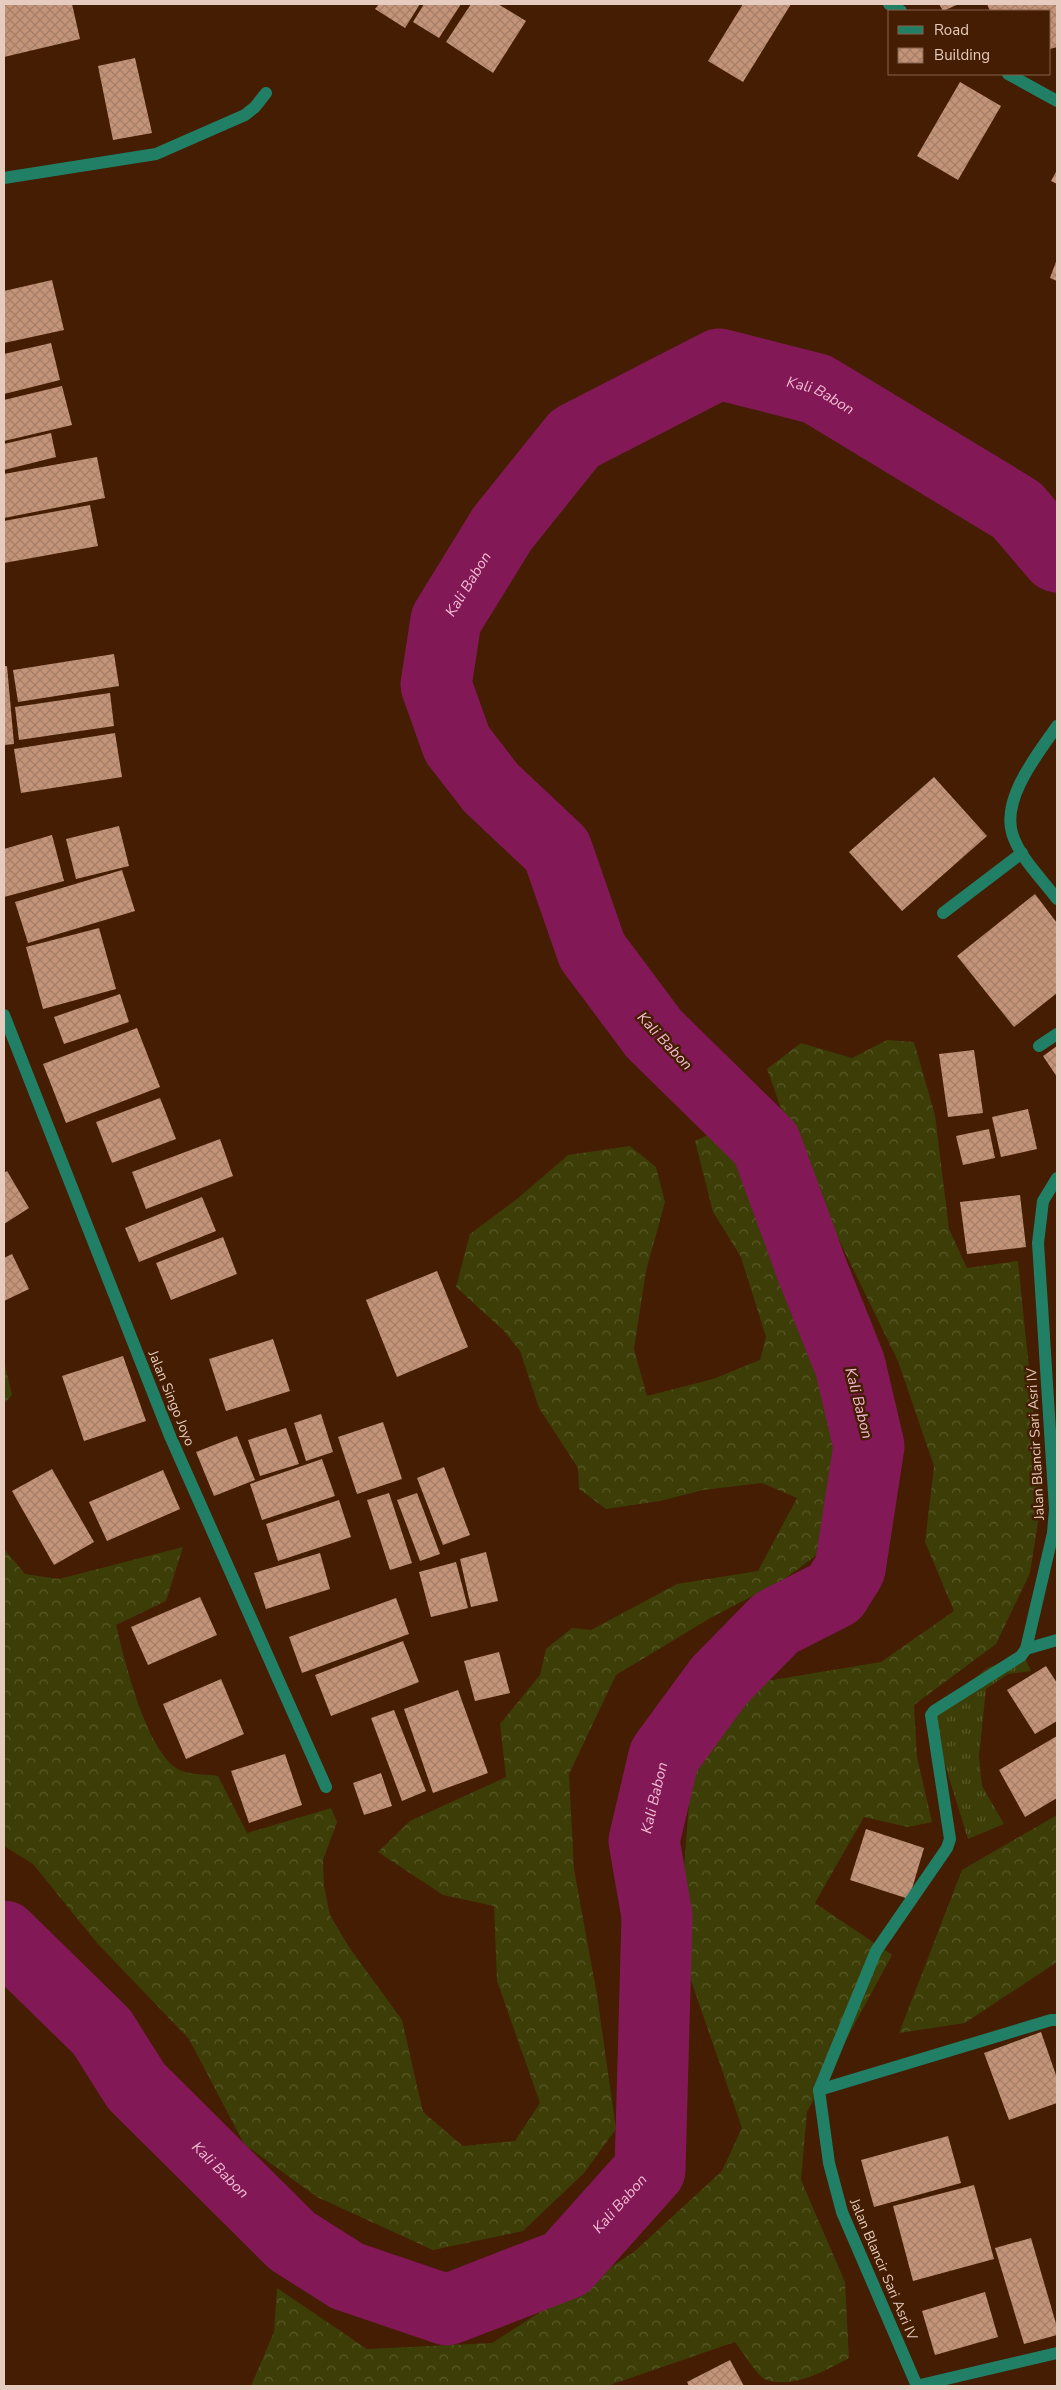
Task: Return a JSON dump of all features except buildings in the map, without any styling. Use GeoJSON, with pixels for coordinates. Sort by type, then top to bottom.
{"type":"FeatureCollection","features":[{"type":"Feature","properties":{"kind":"street"},"geometry":{"type":"LineString","coordinates":[[889,4],[900,10]]}},
{"type":"Feature","properties":{"kind":"street"},"geometry":{"type":"LineString","coordinates":[[1010,75],[1057,102]]}},
{"type":"Feature","properties":{"kind":"street"},"geometry":{"type":"LineString","coordinates":[[4,178],[156,154],[245,115],[255,107],[266,93]]}},
{"type":"Feature","properties":{"kind":"street"},"geometry":{"type":"LineString","coordinates":[[1057,726],[1023,776],[1014,802],[1011,828],[1022,853],[1057,899]]}},
{"type":"Feature","properties":{"kind":"street"},"geometry":{"type":"LineString","coordinates":[[943,913],[1022,853]]}},
{"type":"Feature","properties":{"kind":"street","name":"Jalan Singo Joyo"},"geometry":{"type":"LineString","coordinates":[[4,1015],[170,1436],[326,1787]]}},
{"type":"Feature","properties":{"kind":"street"},"geometry":{"type":"LineString","coordinates":[[1039,1046],[1057,1034]]}},
{"type":"Feature","properties":{"kind":"street","name":"Jalan Blancir Sari Asri IV"},"geometry":{"type":"LineString","coordinates":[[1026,1649],[1053,1533],[1055,1509],[1038,1243],[1043,1201],[1057,1178]]}},
{"type":"Feature","properties":{"kind":"street"},"geometry":{"type":"LineString","coordinates":[[819,2090],[876,1951],[947,1848],[950,1839],[931,1715],[934,1711],[1021,1656],[1026,1649],[1057,1640]]}},
{"type":"Feature","properties":{"kind":"street"},"geometry":{"type":"LineString","coordinates":[[819,2090],[1051,2020],[1057,2020]]}},
{"type":"Feature","properties":{"kind":"street","name":"Jalan Blancir Sari Asri IV"},"geometry":{"type":"LineString","coordinates":[[819,2090],[829,2163],[842,2212],[916,2386]]}},
{"type":"Feature","properties":{"kind":"street"},"geometry":{"type":"LineString","coordinates":[[916,2386],[1057,2353]]}},
{"type":"Feature","properties":{"kind":"green space"},"geometry":{"type":"Polygon","coordinates":[[[887,1040],[914,1042],[935,1115],[949,1229],[967,1268],[1018,1261],[1042,1497],[1030,1573],[996,1644],[914,1705],[917,1757],[932,1822],[908,1827],[864,1817],[815,1903],[892,1955],[807,2112],[801,2180],[845,2282],[849,2358],[808,2378],[797,2381],[775,2382],[764,2379],[760,2375],[735,2342],[607,2386],[251,2386],[274,2332],[277,2288],[367,2349],[492,2343],[634,2252],[722,2171],[742,2128],[684,1960],[682,1893],[691,1778],[749,1684],[881,1662],[954,1611],[925,1542],[934,1466],[898,1361],[798,1156],[767,1069],[801,1043],[852,1058],[887,1040]]]}},
{"type":"Feature","properties":{"kind":"green space"},"geometry":{"type":"Polygon","coordinates":[[[726,1127],[817,1374],[846,1418],[861,1473],[833,1543],[783,1580],[712,1617],[616,1675],[569,1774],[574,1869],[597,1995],[616,2129],[584,2173],[523,2231],[433,2250],[317,2197],[244,2144],[189,2039],[97,1943],[33,1864],[4,1846],[4,1549],[25,1574],[59,1579],[183,1547],[166,1601],[116,1625],[138,1702],[155,1742],[165,1757],[176,1768],[191,1773],[218,1776],[247,1833],[331,1808],[337,1822],[323,1860],[324,1886],[330,1915],[349,1947],[402,2020],[423,2112],[463,2146],[515,2141],[540,2103],[497,1981],[494,1906],[443,1895],[378,1852],[410,1821],[506,1777],[500,1724],[540,1675],[546,1649],[572,1628],[591,1630],[677,1584],[758,1571],[797,1498],[762,1483],[703,1490],[660,1501],[606,1509],[579,1489],[578,1468],[539,1408],[520,1351],[504,1331],[456,1287],[470,1234],[517,1199],[568,1155],[630,1146],[656,1167],[665,1202],[646,1271],[634,1349],[647,1396],[713,1379],[760,1360],[766,1337],[741,1257],[713,1212],[695,1141],[726,1127]]]}},
{"type":"Feature","properties":{"kind":"green space"},"geometry":{"type":"Polygon","coordinates":[[[4,1366],[12,1395],[4,1404],[4,1366]]]}},
{"type":"Feature","properties":{"kind":"green space"},"geometry":{"type":"Polygon","coordinates":[[[1024,1656],[1031,1671],[1008,1674],[986,1689],[979,1756],[982,1786],[1004,1824],[968,1839],[929,1713],[989,1667],[1024,1656]]]}},
{"type":"Feature","properties":{"kind":"green space"},"geometry":{"type":"Polygon","coordinates":[[[1057,1815],[1057,1962],[965,2023],[899,2033],[962,1870],[1057,1815]]]}},
{"type":"Feature","properties":{"kind":"waterway","name":"Kali Babon"},"geometry":{"type":"LineString","coordinates":[[4,1936],[102,2032],[136,2086],[292,2241],[347,2276],[447,2310],[566,2264],[650,2170],[657,1916],[644,1841],[664,1756],[719,1681],[776,1623],[835,1593],[850,1569],[869,1446],[850,1365],[812,1270],[766,1144],[654,1034],[592,951],[557,850],[491,788],[457,744],[436,685],[446,620],[502,529],[575,438],[719,364],[817,389],[1017,510],[1057,557]]}}]}
